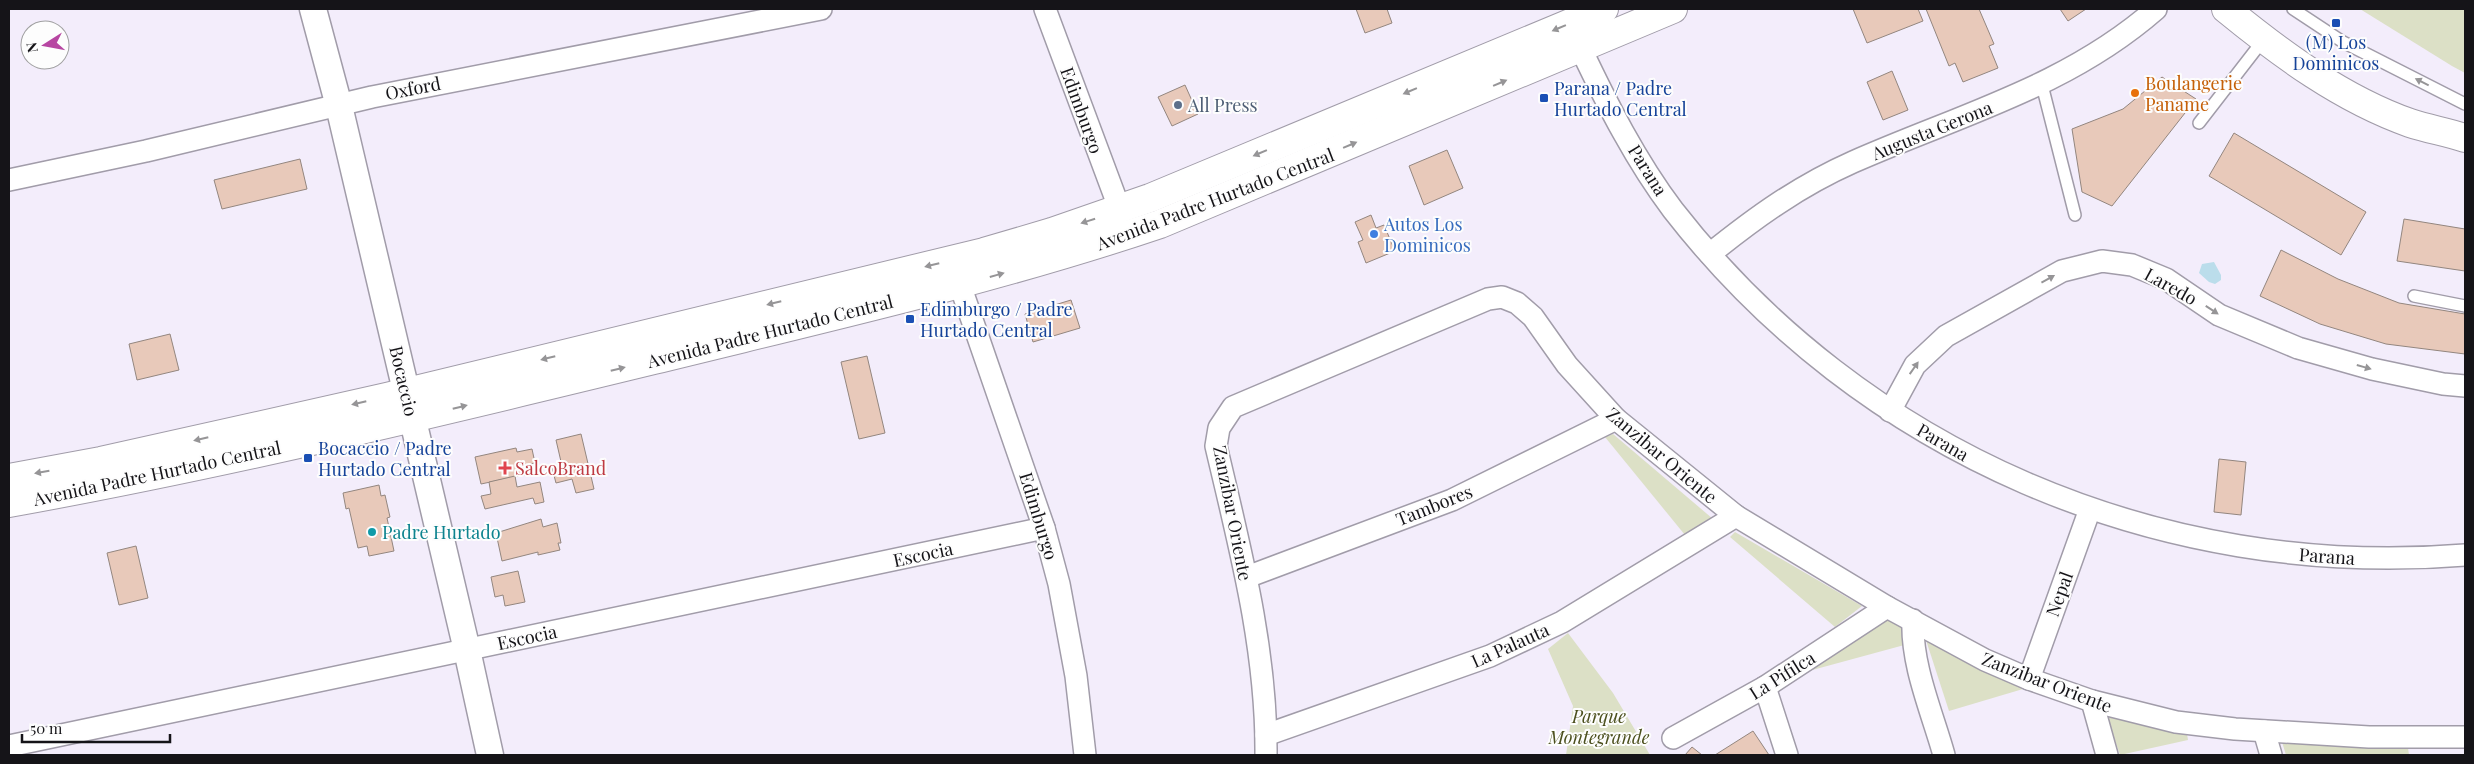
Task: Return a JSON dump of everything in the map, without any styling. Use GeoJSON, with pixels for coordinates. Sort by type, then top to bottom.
{"type":"FeatureCollection","features":[{"type":"Feature","properties":{"kind":"main road","name":"Avenida Padre Hurtado Central"},"geometry":{"type":"LineString","coordinates":[[9,478],[101,461],[407,392],[984,252],[1120,210],[1604,9]]}},
{"type":"Feature","properties":{"kind":"main road","name":"Avenida Padre Hurtado Central"},"geometry":{"type":"LineString","coordinates":[[9,503],[146,478],[413,418],[960,285],[1080,251],[1160,224],[1673,9]]}},
{"type":"Feature","properties":{"kind":"main road"},"geometry":{"type":"LineString","coordinates":[[2226,9],[2264,40],[2312,73],[2357,99],[2410,122],[2462,135]]}},
{"type":"Feature","properties":{"kind":"street","name":"Bocaccio"},"geometry":{"type":"LineString","coordinates":[[313,9],[339,106],[407,392],[490,755]]}},
{"type":"Feature","properties":{"kind":"street","name":"Oxford"},"geometry":{"type":"LineString","coordinates":[[9,180],[146,151],[339,106],[372,96],[821,9]]}},
{"type":"Feature","properties":{"kind":"street","name":"Edimburgo"},"geometry":{"type":"LineString","coordinates":[[1045,9],[1120,210]]}},
{"type":"Feature","properties":{"kind":"street","name":"Augusta Gerona"},"geometry":{"type":"LineString","coordinates":[[1710,254],[1761,213],[1793,193],[1852,163],[2042,85],[2110,46],[2156,9]]}},
{"type":"Feature","properties":{"kind":"street","name":"Parana"},"geometry":{"type":"LineString","coordinates":[[1581,49],[1617,120],[1643,165],[1672,208],[1710,254],[1743,289],[1806,348],[1890,410],[1967,456],[2040,490],[2090,509],[2186,537],[2284,554],[2384,559],[2465,555]]}},
{"type":"Feature","properties":{"kind":"street","name":"Laredo"},"geometry":{"type":"LineString","coordinates":[[1890,410],[1915,365],[1946,336],[2062,271],[2102,261],[2132,266],[2166,280],[2219,315],[2298,348],[2372,369],[2443,384],[2465,386]]}},
{"type":"Feature","properties":{"kind":"street","name":"Edimburgo"},"geometry":{"type":"LineString","coordinates":[[960,285],[1044,528],[1059,584],[1076,676],[1085,755]]}},
{"type":"Feature","properties":{"kind":"street","name":"Zanzibar Oriente"},"geometry":{"type":"LineString","coordinates":[[1266,745],[1259,654],[1247,577],[1216,446],[1219,428],[1233,407],[1488,299],[1502,297],[1517,303],[1533,317],[1566,365],[1616,419],[1736,516],[1887,607],[1985,660],[2029,679],[2092,701],[2176,722],[2426,747],[2465,737]]}},
{"type":"Feature","properties":{"kind":"street","name":"Tambores"},"geometry":{"type":"LineString","coordinates":[[1247,577],[1452,500],[1616,419]]}},
{"type":"Feature","properties":{"kind":"street","name":"Nepal"},"geometry":{"type":"LineString","coordinates":[[2029,679],[2090,509]]}},
{"type":"Feature","properties":{"kind":"street","name":"La Palauta"},"geometry":{"type":"LineString","coordinates":[[1266,745],[1498,653],[1562,622],[1736,516]]}},
{"type":"Feature","properties":{"kind":"street","name":"Escocia"},"geometry":{"type":"LineString","coordinates":[[9,746],[1044,528]]}},
{"type":"Feature","properties":{"kind":"street","name":"La Pifilca"},"geometry":{"type":"LineString","coordinates":[[1673,738],[1765,687],[1887,607]]}},
{"type":"Feature","properties":{"kind":"street"},"geometry":{"type":"LineString","coordinates":[[1913,620],[1916,659],[1944,755]]}},
{"type":"Feature","properties":{"kind":"street"},"geometry":{"type":"LineString","coordinates":[[1765,687],[1787,755]]}},
{"type":"Feature","properties":{"kind":"street"},"geometry":{"type":"LineString","coordinates":[[2092,701],[2107,755]]}},
{"type":"Feature","properties":{"kind":"street"},"geometry":{"type":"LineString","coordinates":[[2264,731],[2271,755]]}},
{"type":"Feature","properties":{"kind":"lane"},"geometry":{"type":"LineString","coordinates":[[2294,9],[2343,42],[2465,104]]}},
{"type":"Feature","properties":{"kind":"lane"},"geometry":{"type":"LineString","coordinates":[[2199,123],[2264,40]]}},
{"type":"Feature","properties":{"kind":"lane"},"geometry":{"type":"LineString","coordinates":[[2042,85],[2075,215]]}},
{"type":"Feature","properties":{"kind":"lane"},"geometry":{"type":"LineString","coordinates":[[2414,296],[2465,306]]}},
{"type":"Feature","properties":{"kind":"green space"},"geometry":{"type":"Polygon","coordinates":[[[2360,9],[2465,9],[2465,73],[2452,66],[2360,9]]]}},
{"type":"Feature","properties":{"kind":"green space"},"geometry":{"type":"Polygon","coordinates":[[[1613,434],[1713,519],[1685,535],[1605,437],[1613,434]]]}},
{"type":"Feature","properties":{"kind":"green space"},"geometry":{"type":"Polygon","coordinates":[[[1735,532],[1862,606],[1835,627],[1730,537],[1735,532]]]}},
{"type":"Feature","properties":{"kind":"green space"},"geometry":{"type":"Polygon","coordinates":[[[1891,614],[1902,625],[1908,644],[1794,675],[1891,614]]]}},
{"type":"Feature","properties":{"kind":"green space","name":"Parque Montegrande"},"geometry":{"type":"Polygon","coordinates":[[[1568,633],[1613,693],[1650,755],[1566,755],[1573,706],[1548,649],[1568,633]]]}},
{"type":"Feature","properties":{"kind":"green space"},"geometry":{"type":"Polygon","coordinates":[[[1925,637],[2023,689],[1949,711],[1925,637]]]}},
{"type":"Feature","properties":{"kind":"green space"},"geometry":{"type":"Polygon","coordinates":[[[2107,717],[2187,734],[2188,740],[2120,755],[2107,717]]]}},
{"type":"Feature","properties":{"kind":"green space"},"geometry":{"type":"Polygon","coordinates":[[[2282,742],[2408,748],[2409,755],[2286,755],[2282,742]]]}},
{"type":"Feature","properties":{"kind":"water"},"geometry":{"type":"Polygon","coordinates":[[[2214,262],[2221,275],[2221,280],[2215,284],[2209,282],[2199,273],[2202,264],[2214,262]]]}},
{"type":"Feature","properties":{"kind":"building"},"geometry":{"type":"Polygon","coordinates":[[[1356,9],[1387,9],[1392,23],[1365,33],[1356,9]]]}},
{"type":"Feature","properties":{"kind":"building"},"geometry":{"type":"Polygon","coordinates":[[[1853,9],[1918,9],[1923,21],[1867,43],[1853,9]]]}},
{"type":"Feature","properties":{"kind":"building"},"geometry":{"type":"Polygon","coordinates":[[[1926,9],[1979,9],[1994,44],[1989,46],[1998,68],[1963,82],[1955,63],[1949,66],[1926,9]]]}},
{"type":"Feature","properties":{"kind":"building"},"geometry":{"type":"Polygon","coordinates":[[[2060,9],[2086,9],[2068,21],[2060,9]]]}},
{"type":"Feature","properties":{"kind":"building"},"geometry":{"type":"Polygon","coordinates":[[[1892,71],[1908,110],[1883,120],[1867,82],[1892,71]]]}},
{"type":"Feature","properties":{"kind":"building"},"geometry":{"type":"Polygon","coordinates":[[[2162,77],[2196,99],[2112,206],[2082,192],[2072,129],[2123,109],[2162,77]]]}},
{"type":"Feature","properties":{"kind":"building","name":"All Press"},"geometry":{"type":"Polygon","coordinates":[[[1185,85],[1198,114],[1172,126],[1158,97],[1185,85]]]}},
{"type":"Feature","properties":{"kind":"building"},"geometry":{"type":"Polygon","coordinates":[[[2234,133],[2366,212],[2341,255],[2209,176],[2234,133]]]}},
{"type":"Feature","properties":{"kind":"building"},"geometry":{"type":"Polygon","coordinates":[[[1447,150],[1463,188],[1424,205],[1409,166],[1447,150]]]}},
{"type":"Feature","properties":{"kind":"building"},"geometry":{"type":"Polygon","coordinates":[[[300,159],[307,189],[222,209],[214,180],[300,159]]]}},
{"type":"Feature","properties":{"kind":"building","name":"Autos Los Dominicos"},"geometry":{"type":"Polygon","coordinates":[[[1371,215],[1376,228],[1384,225],[1395,251],[1366,263],[1358,242],[1363,240],[1355,222],[1371,215]]]}},
{"type":"Feature","properties":{"kind":"building"},"geometry":{"type":"Polygon","coordinates":[[[2404,219],[2465,229],[2465,271],[2397,261],[2404,219]]]}},
{"type":"Feature","properties":{"kind":"building"},"geometry":{"type":"Polygon","coordinates":[[[2281,250],[2338,279],[2399,303],[2465,314],[2465,354],[2386,344],[2320,324],[2260,296],[2281,250]]]}},
{"type":"Feature","properties":{"kind":"building"},"geometry":{"type":"Polygon","coordinates":[[[1071,300],[1080,328],[1033,342],[1025,314],[1071,300]]]}},
{"type":"Feature","properties":{"kind":"building"},"geometry":{"type":"Polygon","coordinates":[[[170,334],[179,370],[137,380],[129,344],[170,334]]]}},
{"type":"Feature","properties":{"kind":"building"},"geometry":{"type":"Polygon","coordinates":[[[867,356],[885,433],[859,439],[841,362],[867,356]]]}},
{"type":"Feature","properties":{"kind":"building"},"geometry":{"type":"Polygon","coordinates":[[[581,434],[594,489],[576,493],[572,479],[556,483],[552,468],[562,466],[556,440],[581,434]]]}},
{"type":"Feature","properties":{"kind":"building","name":"SalcoBrand"},"geometry":{"type":"Polygon","coordinates":[[[516,448],[517,452],[532,449],[535,463],[531,464],[533,473],[481,484],[475,457],[516,448]]]}},
{"type":"Feature","properties":{"kind":"building"},"geometry":{"type":"Polygon","coordinates":[[[2219,459],[2246,462],[2241,515],[2214,512],[2219,459]]]}},
{"type":"Feature","properties":{"kind":"building"},"geometry":{"type":"Polygon","coordinates":[[[515,476],[517,487],[540,482],[544,502],[535,504],[533,498],[485,509],[481,496],[491,494],[489,482],[515,476]]]}},
{"type":"Feature","properties":{"kind":"building","name":"Padre Hurtado"},"geometry":{"type":"Polygon","coordinates":[[[379,485],[381,496],[385,495],[390,517],[387,518],[394,551],[369,556],[367,546],[358,548],[349,508],[346,509],[343,493],[379,485]]]}},
{"type":"Feature","properties":{"kind":"building"},"geometry":{"type":"Polygon","coordinates":[[[541,519],[543,527],[557,523],[561,543],[558,543],[560,550],[538,555],[538,552],[502,561],[496,533],[541,519]]]}},
{"type":"Feature","properties":{"kind":"building"},"geometry":{"type":"Polygon","coordinates":[[[136,546],[148,598],[119,605],[107,553],[136,546]]]}},
{"type":"Feature","properties":{"kind":"building"},"geometry":{"type":"Polygon","coordinates":[[[518,571],[525,602],[505,606],[503,595],[495,597],[491,577],[518,571]]]}},
{"type":"Feature","properties":{"kind":"building"},"geometry":{"type":"Polygon","coordinates":[[[1753,731],[1769,755],[1715,755],[1753,731]]]}},
{"type":"Feature","properties":{"kind":"building"},"geometry":{"type":"Polygon","coordinates":[[[1692,747],[1702,755],[1685,755],[1692,747]]]}},
{"type":"Feature","properties":{"kind":"place","name":"(M) Los Dominicos"},"geometry":{"type":"Point","coordinates":[2336,23]}},
{"type":"Feature","properties":{"kind":"place","name":"Boulangerie Paname"},"geometry":{"type":"Point","coordinates":[2135,93]}},
{"type":"Feature","properties":{"kind":"place","name":"Parana / Padre Hurtado Central"},"geometry":{"type":"Point","coordinates":[1544,98]}},
{"type":"Feature","properties":{"kind":"place","name":"All Press"},"geometry":{"type":"Point","coordinates":[1178,105]}},
{"type":"Feature","properties":{"kind":"place","name":"Autos Los Dominicos"},"geometry":{"type":"Point","coordinates":[1374,234]}},
{"type":"Feature","properties":{"kind":"place","name":"Edimburgo / Padre Hurtado Central"},"geometry":{"type":"Point","coordinates":[910,319]}},
{"type":"Feature","properties":{"kind":"place","name":"Bocaccio / Padre Hurtado Central"},"geometry":{"type":"Point","coordinates":[308,458]}},
{"type":"Feature","properties":{"kind":"place","name":"SalcoBrand"},"geometry":{"type":"Point","coordinates":[505,468]}},
{"type":"Feature","properties":{"kind":"place","name":"Padre Hurtado"},"geometry":{"type":"Point","coordinates":[372,532]}}]}
